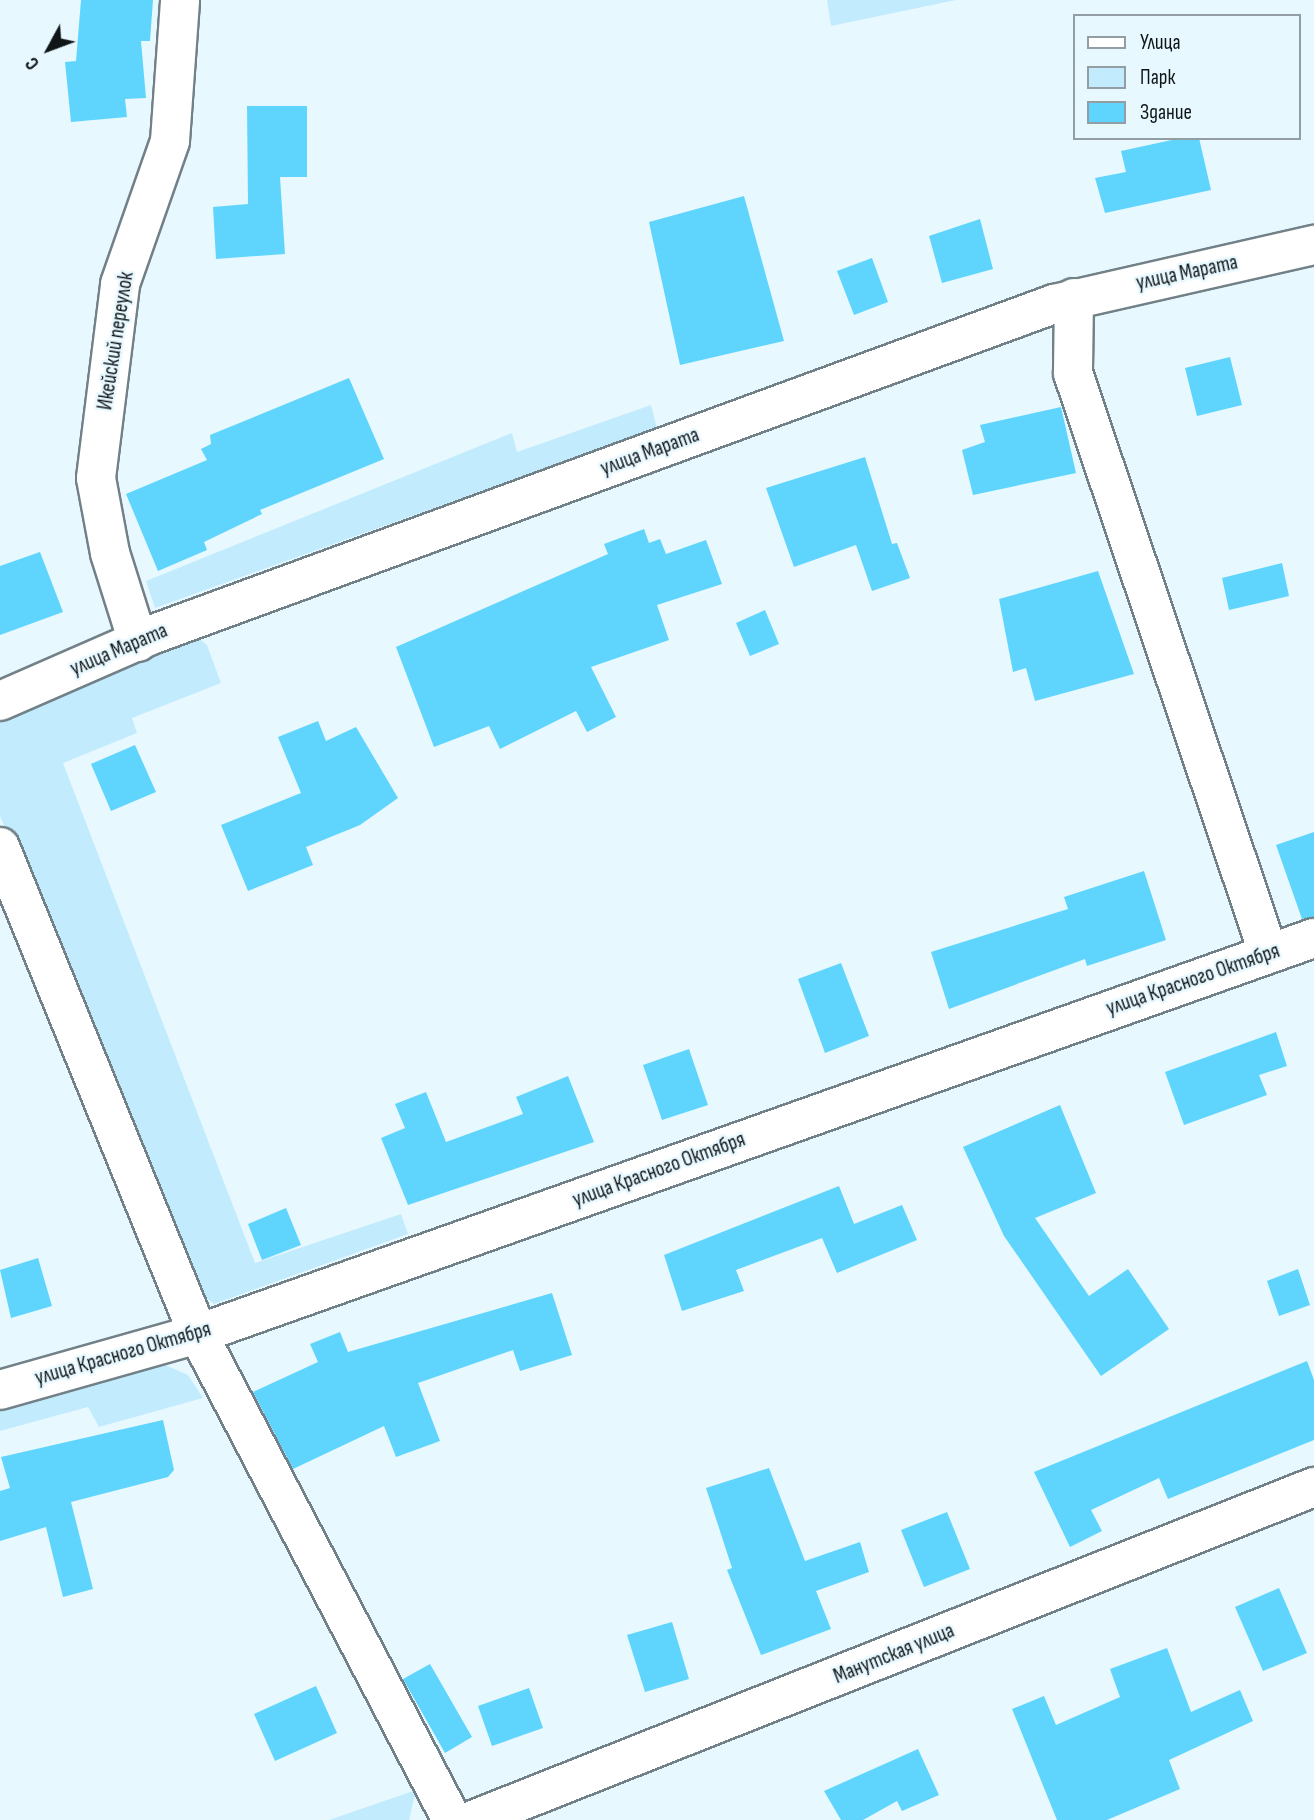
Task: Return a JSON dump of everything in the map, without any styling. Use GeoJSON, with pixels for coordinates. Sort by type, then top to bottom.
{"type":"FeatureCollection","features":[{"type":"Feature","properties":{"kind":"street","name":"Икейский переулок"},"geometry":{"type":"LineString","coordinates":[[138,642],[110,553],[96,478],[120,284],[170,141],[180,0]]}},
{"type":"Feature","properties":{"kind":"street","name":"улица Марата"},"geometry":{"type":"LineString","coordinates":[[0,702],[138,642],[1074,298],[1314,245]]}},
{"type":"Feature","properties":{"kind":"street"},"geometry":{"type":"LineString","coordinates":[[1074,298],[1073,373],[1268,953]]}},
{"type":"Feature","properties":{"kind":"street"},"geometry":{"type":"LineString","coordinates":[[0,847],[198,1334],[452,1820]]}},
{"type":"Feature","properties":{"kind":"street","name":"улица Красного Октября"},"geometry":{"type":"LineString","coordinates":[[0,1390],[198,1334],[1314,937]]}},
{"type":"Feature","properties":{"kind":"street","name":"Манутская улица"},"geometry":{"type":"LineString","coordinates":[[473,1820],[535,1809],[1314,1487]]}},
{"type":"Feature","properties":{"kind":"green space"},"geometry":{"type":"Polygon","coordinates":[[[827,0],[956,0],[831,26],[827,0]]]}},
{"type":"Feature","properties":{"kind":"green space"},"geometry":{"type":"Polygon","coordinates":[[[651,405],[657,428],[155,608],[146,581],[512,433],[517,452],[651,405]]]}},
{"type":"Feature","properties":{"kind":"green space"},"geometry":{"type":"Polygon","coordinates":[[[196,636],[207,645],[221,683],[132,718],[137,733],[63,763],[255,1263],[401,1214],[408,1234],[214,1304],[188,1283],[0,816],[0,714],[196,636]]]}},
{"type":"Feature","properties":{"kind":"green space"},"geometry":{"type":"Polygon","coordinates":[[[149,1358],[188,1375],[203,1398],[99,1427],[88,1407],[0,1431],[0,1403],[149,1358]]]}},
{"type":"Feature","properties":{"kind":"green space"},"geometry":{"type":"Polygon","coordinates":[[[416,1790],[409,1820],[329,1820],[416,1790]]]}},
{"type":"Feature","properties":{"kind":"building"},"geometry":{"type":"Polygon","coordinates":[[[81,0],[153,0],[150,41],[141,41],[146,98],[125,99],[127,117],[71,122],[65,62],[76,61],[81,0]]]}},
{"type":"Feature","properties":{"kind":"building"},"geometry":{"type":"Polygon","coordinates":[[[247,106],[307,106],[307,177],[280,177],[285,254],[216,259],[213,207],[248,204],[247,106]]]}},
{"type":"Feature","properties":{"kind":"building"},"geometry":{"type":"Polygon","coordinates":[[[1172,140],[1199,140],[1211,190],[1105,213],[1095,178],[1126,172],[1121,151],[1172,140]]]}},
{"type":"Feature","properties":{"kind":"building"},"geometry":{"type":"Polygon","coordinates":[[[744,196],[784,341],[680,365],[649,222],[744,196]]]}},
{"type":"Feature","properties":{"kind":"building"},"geometry":{"type":"Polygon","coordinates":[[[980,219],[993,269],[942,283],[929,236],[980,219]]]}},
{"type":"Feature","properties":{"kind":"building"},"geometry":{"type":"Polygon","coordinates":[[[872,258],[888,302],[854,315],[837,271],[872,258]]]}},
{"type":"Feature","properties":{"kind":"building"},"geometry":{"type":"Polygon","coordinates":[[[1230,357],[1242,405],[1197,416],[1185,368],[1230,357]]]}},
{"type":"Feature","properties":{"kind":"building"},"geometry":{"type":"Polygon","coordinates":[[[349,378],[384,459],[260,510],[262,514],[204,542],[207,550],[158,571],[126,494],[207,460],[201,449],[211,444],[210,435],[349,378]]]}},
{"type":"Feature","properties":{"kind":"building"},"geometry":{"type":"Polygon","coordinates":[[[1061,407],[1076,473],[973,495],[962,450],[985,442],[980,425],[1061,407]]]}},
{"type":"Feature","properties":{"kind":"building"},"geometry":{"type":"Polygon","coordinates":[[[865,457],[892,544],[897,543],[910,578],[872,591],[856,545],[794,567],[766,488],[865,457]]]}},
{"type":"Feature","properties":{"kind":"building"},"geometry":{"type":"Polygon","coordinates":[[[644,529],[649,543],[660,539],[666,554],[706,540],[722,584],[657,605],[669,640],[591,667],[616,717],[587,732],[576,711],[500,749],[489,726],[434,747],[396,647],[608,554],[604,544],[644,529]]]}},
{"type":"Feature","properties":{"kind":"building"},"geometry":{"type":"Polygon","coordinates":[[[40,552],[63,612],[0,635],[0,566],[40,552]]]}},
{"type":"Feature","properties":{"kind":"building"},"geometry":{"type":"Polygon","coordinates":[[[1282,563],[1289,596],[1229,610],[1222,578],[1282,563]]]}},
{"type":"Feature","properties":{"kind":"building"},"geometry":{"type":"Polygon","coordinates":[[[1098,571],[1134,674],[1035,701],[1026,668],[1013,672],[999,599],[1098,571]]]}},
{"type":"Feature","properties":{"kind":"building"},"geometry":{"type":"Polygon","coordinates":[[[765,610],[779,644],[750,656],[736,623],[765,610]]]}},
{"type":"Feature","properties":{"kind":"building"},"geometry":{"type":"Polygon","coordinates":[[[318,721],[326,741],[356,727],[398,798],[360,825],[306,847],[313,865],[248,891],[221,825],[301,793],[278,737],[318,721]]]}},
{"type":"Feature","properties":{"kind":"building"},"geometry":{"type":"Polygon","coordinates":[[[135,745],[156,792],[111,811],[91,764],[135,745]]]}},
{"type":"Feature","properties":{"kind":"building"},"geometry":{"type":"Polygon","coordinates":[[[1314,832],[1314,917],[1302,919],[1276,845],[1314,832]]]}},
{"type":"Feature","properties":{"kind":"building"},"geometry":{"type":"Polygon","coordinates":[[[1144,871],[1166,940],[1087,966],[1085,959],[949,1009],[931,952],[1068,909],[1064,897],[1144,871]]]}},
{"type":"Feature","properties":{"kind":"building"},"geometry":{"type":"Polygon","coordinates":[[[841,963],[869,1036],[825,1053],[798,979],[841,963]]]}},
{"type":"Feature","properties":{"kind":"building"},"geometry":{"type":"Polygon","coordinates":[[[1276,1032],[1287,1066],[1259,1075],[1267,1095],[1184,1125],[1165,1072],[1276,1032]]]}},
{"type":"Feature","properties":{"kind":"building"},"geometry":{"type":"Polygon","coordinates":[[[689,1049],[708,1105],[662,1120],[643,1065],[689,1049]]]}},
{"type":"Feature","properties":{"kind":"building"},"geometry":{"type":"Polygon","coordinates":[[[568,1076],[594,1142],[408,1205],[381,1138],[405,1128],[395,1104],[426,1092],[446,1142],[523,1114],[516,1097],[568,1076]]]}},
{"type":"Feature","properties":{"kind":"building"},"geometry":{"type":"Polygon","coordinates":[[[1060,1105],[1096,1193],[1035,1218],[1089,1296],[1128,1269],[1169,1329],[1101,1376],[1004,1236],[963,1147],[1060,1105]]]}},
{"type":"Feature","properties":{"kind":"building"},"geometry":{"type":"Polygon","coordinates":[[[839,1186],[854,1224],[902,1205],[917,1240],[837,1273],[822,1238],[736,1270],[744,1291],[682,1311],[664,1255],[839,1186]]]}},
{"type":"Feature","properties":{"kind":"building"},"geometry":{"type":"Polygon","coordinates":[[[286,1208],[301,1245],[262,1260],[248,1224],[286,1208]]]}},
{"type":"Feature","properties":{"kind":"building"},"geometry":{"type":"Polygon","coordinates":[[[38,1258],[52,1306],[11,1318],[0,1270],[38,1258]]]}},
{"type":"Feature","properties":{"kind":"building"},"geometry":{"type":"Polygon","coordinates":[[[1298,1269],[1310,1305],[1279,1316],[1267,1281],[1298,1269]]]}},
{"type":"Feature","properties":{"kind":"building"},"geometry":{"type":"Polygon","coordinates":[[[552,1293],[572,1355],[520,1371],[513,1350],[418,1383],[440,1441],[396,1457],[384,1426],[293,1469],[253,1392],[318,1362],[310,1344],[340,1332],[348,1352],[552,1293]]]}},
{"type":"Feature","properties":{"kind":"building"},"geometry":{"type":"Polygon","coordinates":[[[1307,1361],[1314,1380],[1314,1440],[1168,1499],[1159,1478],[1091,1510],[1102,1531],[1070,1547],[1034,1472],[1307,1361]]]}},
{"type":"Feature","properties":{"kind":"building"},"geometry":{"type":"Polygon","coordinates":[[[163,1420],[174,1470],[168,1477],[71,1502],[93,1589],[63,1597],[46,1527],[0,1541],[0,1491],[10,1488],[1,1457],[163,1420]]]}},
{"type":"Feature","properties":{"kind":"building"},"geometry":{"type":"Polygon","coordinates":[[[769,1468],[805,1561],[860,1542],[869,1572],[816,1591],[831,1629],[761,1655],[727,1570],[732,1568],[706,1488],[769,1468]]]}},
{"type":"Feature","properties":{"kind":"building"},"geometry":{"type":"Polygon","coordinates":[[[947,1512],[970,1569],[924,1587],[901,1530],[947,1512]]]}},
{"type":"Feature","properties":{"kind":"building"},"geometry":{"type":"Polygon","coordinates":[[[1279,1588],[1307,1653],[1263,1671],[1235,1607],[1279,1588]]]}},
{"type":"Feature","properties":{"kind":"building"},"geometry":{"type":"Polygon","coordinates":[[[672,1622],[689,1679],[645,1692],[627,1635],[672,1622]]]}},
{"type":"Feature","properties":{"kind":"building"},"geometry":{"type":"Polygon","coordinates":[[[1167,1648],[1191,1712],[1240,1690],[1253,1721],[1169,1760],[1180,1789],[1107,1820],[1057,1820],[1012,1709],[1044,1696],[1056,1725],[1120,1697],[1110,1669],[1167,1648]]]}},
{"type":"Feature","properties":{"kind":"building"},"geometry":{"type":"Polygon","coordinates":[[[430,1664],[472,1737],[445,1753],[403,1679],[430,1664]]]}},
{"type":"Feature","properties":{"kind":"building"},"geometry":{"type":"Polygon","coordinates":[[[316,1686],[337,1733],[275,1761],[254,1714],[316,1686]]]}},
{"type":"Feature","properties":{"kind":"building"},"geometry":{"type":"Polygon","coordinates":[[[529,1688],[543,1728],[492,1746],[478,1706],[529,1688]]]}},
{"type":"Feature","properties":{"kind":"building"},"geometry":{"type":"Polygon","coordinates":[[[918,1749],[939,1795],[902,1811],[897,1801],[863,1820],[841,1820],[824,1791],[918,1749]]]}}]}
